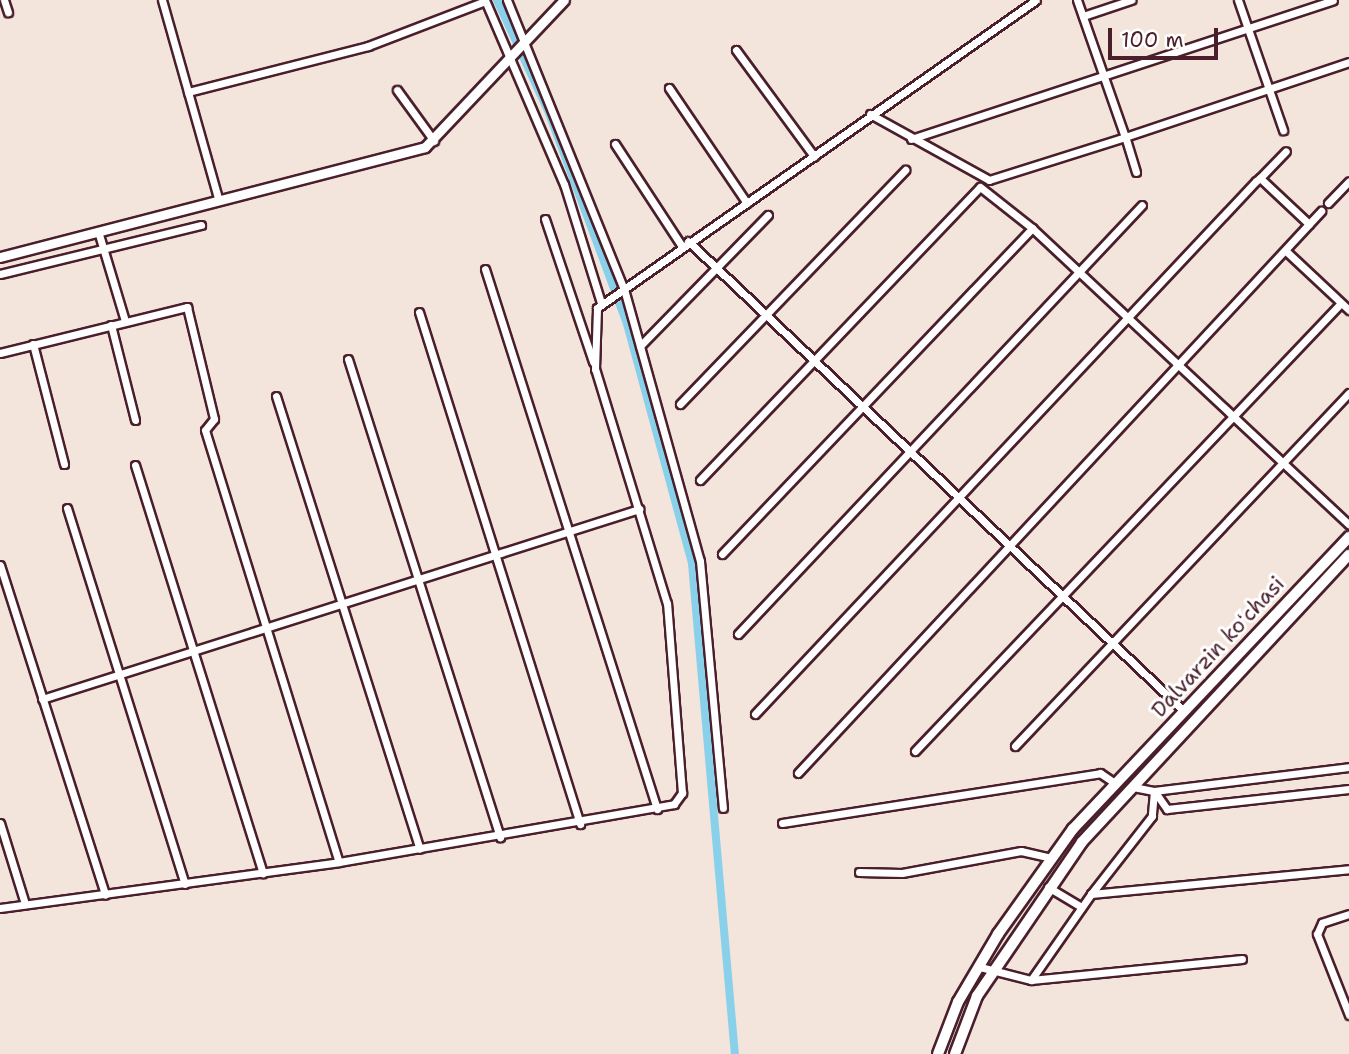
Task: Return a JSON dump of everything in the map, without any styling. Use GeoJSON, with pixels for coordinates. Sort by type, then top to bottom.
{"type":"FeatureCollection","features":[{"type":"Feature","properties":{"kind":"main road","name":"Dalvarzin koʻchasi"},"geometry":{"type":"LineString","coordinates":[[938,1054],[958,1002],[1069,834],[1349,537]]}},
{"type":"Feature","properties":{"kind":"main road","name":"Dalvarzin koʻchasi"},"geometry":{"type":"LineString","coordinates":[[955,1054],[973,1007],[993,972],[1047,887],[1082,842],[1349,555]]}},
{"type":"Feature","properties":{"kind":"main road"},"geometry":{"type":"LineString","coordinates":[[1069,834],[1082,842]]}},
{"type":"Feature","properties":{"kind":"main road"},"geometry":{"type":"LineString","coordinates":[[958,1002],[973,1007]]}},
{"type":"Feature","properties":{"kind":"street"},"geometry":{"type":"LineString","coordinates":[[4,0],[8,12]]}},
{"type":"Feature","properties":{"kind":"street"},"geometry":{"type":"LineString","coordinates":[[162,0],[218,198]]}},
{"type":"Feature","properties":{"kind":"street"},"geometry":{"type":"LineString","coordinates":[[188,92],[368,46],[485,0],[564,184],[603,301],[595,369]]}},
{"type":"Feature","properties":{"kind":"street"},"geometry":{"type":"LineString","coordinates":[[507,0],[526,42],[622,290],[700,561],[723,808]]}},
{"type":"Feature","properties":{"kind":"street"},"geometry":{"type":"LineString","coordinates":[[0,257],[435,141],[510,54],[526,42],[564,0]]}},
{"type":"Feature","properties":{"kind":"street"},"geometry":{"type":"LineString","coordinates":[[603,301],[1036,0]]}},
{"type":"Feature","properties":{"kind":"street"},"geometry":{"type":"LineString","coordinates":[[1077,0],[1136,172]]}},
{"type":"Feature","properties":{"kind":"street"},"geometry":{"type":"LineString","coordinates":[[1083,16],[1131,0]]}},
{"type":"Feature","properties":{"kind":"street"},"geometry":{"type":"LineString","coordinates":[[1238,0],[1283,130]]}},
{"type":"Feature","properties":{"kind":"street"},"geometry":{"type":"LineString","coordinates":[[911,139],[1333,0]]}},
{"type":"Feature","properties":{"kind":"street"},"geometry":{"type":"LineString","coordinates":[[736,50],[814,156]]}},
{"type":"Feature","properties":{"kind":"street"},"geometry":{"type":"LineString","coordinates":[[870,114],[989,180],[1349,62]]}},
{"type":"Feature","properties":{"kind":"street"},"geometry":{"type":"LineString","coordinates":[[670,88],[747,202]]}},
{"type":"Feature","properties":{"kind":"street"},"geometry":{"type":"LineString","coordinates":[[397,90],[435,141]]}},
{"type":"Feature","properties":{"kind":"street"},"geometry":{"type":"LineString","coordinates":[[615,144],[684,243],[1184,711]]}},
{"type":"Feature","properties":{"kind":"street"},"geometry":{"type":"LineString","coordinates":[[755,714],[1286,151]]}},
{"type":"Feature","properties":{"kind":"street"},"geometry":{"type":"LineString","coordinates":[[680,404],[905,170]]}},
{"type":"Feature","properties":{"kind":"street"},"geometry":{"type":"LineString","coordinates":[[1260,178],[1309,224]]}},
{"type":"Feature","properties":{"kind":"street"},"geometry":{"type":"LineString","coordinates":[[1328,203],[1349,181]]}},
{"type":"Feature","properties":{"kind":"street"},"geometry":{"type":"LineString","coordinates":[[700,480],[980,187],[1032,228],[1349,525]]}},
{"type":"Feature","properties":{"kind":"street"},"geometry":{"type":"LineString","coordinates":[[738,634],[1142,205]]}},
{"type":"Feature","properties":{"kind":"street"},"geometry":{"type":"LineString","coordinates":[[798,773],[1287,252],[1321,211]]}},
{"type":"Feature","properties":{"kind":"street"},"geometry":{"type":"LineString","coordinates":[[640,346],[716,272],[768,215]]}},
{"type":"Feature","properties":{"kind":"street"},"geometry":{"type":"LineString","coordinates":[[0,908],[339,862],[580,824],[674,804],[682,793],[667,604],[595,369],[545,219]]}},
{"type":"Feature","properties":{"kind":"street"},"geometry":{"type":"LineString","coordinates":[[0,274],[201,225]]}},
{"type":"Feature","properties":{"kind":"street"},"geometry":{"type":"LineString","coordinates":[[722,554],[1032,228]]}},
{"type":"Feature","properties":{"kind":"street"},"geometry":{"type":"LineString","coordinates":[[98,231],[125,321]]}},
{"type":"Feature","properties":{"kind":"street"},"geometry":{"type":"LineString","coordinates":[[1287,252],[1349,310]]}},
{"type":"Feature","properties":{"kind":"street"},"geometry":{"type":"LineString","coordinates":[[485,269],[657,809]]}},
{"type":"Feature","properties":{"kind":"street"},"geometry":{"type":"LineString","coordinates":[[915,751],[1341,303]]}},
{"type":"Feature","properties":{"kind":"street"},"geometry":{"type":"LineString","coordinates":[[0,352],[187,307],[214,419],[205,430],[339,862]]}},
{"type":"Feature","properties":{"kind":"street"},"geometry":{"type":"LineString","coordinates":[[419,312],[580,824]]}},
{"type":"Feature","properties":{"kind":"street"},"geometry":{"type":"LineString","coordinates":[[111,325],[135,420]]}},
{"type":"Feature","properties":{"kind":"street"},"geometry":{"type":"LineString","coordinates":[[33,344],[64,464]]}},
{"type":"Feature","properties":{"kind":"street"},"geometry":{"type":"LineString","coordinates":[[348,359],[500,837]]}},
{"type":"Feature","properties":{"kind":"street"},"geometry":{"type":"LineString","coordinates":[[1015,746],[1349,393]]}},
{"type":"Feature","properties":{"kind":"street"},"geometry":{"type":"LineString","coordinates":[[276,396],[420,849]]}},
{"type":"Feature","properties":{"kind":"street"},"geometry":{"type":"LineString","coordinates":[[135,465],[263,873]]}},
{"type":"Feature","properties":{"kind":"street"},"geometry":{"type":"LineString","coordinates":[[67,508],[185,884]]}},
{"type":"Feature","properties":{"kind":"street"},"geometry":{"type":"LineString","coordinates":[[43,699],[639,509]]}},
{"type":"Feature","properties":{"kind":"street"},"geometry":{"type":"LineString","coordinates":[[0,565],[105,895]]}},
{"type":"Feature","properties":{"kind":"street"},"geometry":{"type":"LineString","coordinates":[[1132,787],[1154,791],[1349,766]]}},
{"type":"Feature","properties":{"kind":"street"},"geometry":{"type":"LineString","coordinates":[[782,823],[1100,773],[1115,783]]}},
{"type":"Feature","properties":{"kind":"street"},"geometry":{"type":"LineString","coordinates":[[1154,791],[1167,809],[1349,790]]}},
{"type":"Feature","properties":{"kind":"street"},"geometry":{"type":"LineString","coordinates":[[1031,980],[1081,907],[1152,816],[1154,791]]}},
{"type":"Feature","properties":{"kind":"street"},"geometry":{"type":"LineString","coordinates":[[0,823],[25,904]]}},
{"type":"Feature","properties":{"kind":"street"},"geometry":{"type":"LineString","coordinates":[[859,872],[902,873],[1021,851],[1052,858]]}},
{"type":"Feature","properties":{"kind":"street"},"geometry":{"type":"LineString","coordinates":[[1091,894],[1349,869]]}},
{"type":"Feature","properties":{"kind":"street"},"geometry":{"type":"LineString","coordinates":[[1047,887],[1081,907]]}},
{"type":"Feature","properties":{"kind":"street"},"geometry":{"type":"LineString","coordinates":[[1349,914],[1322,923],[1317,934],[1349,1015]]}},
{"type":"Feature","properties":{"kind":"street"},"geometry":{"type":"LineString","coordinates":[[980,967],[1031,980],[1242,959]]}},
{"type":"Feature","properties":{"kind":"waterway"},"geometry":{"type":"LineString","coordinates":[[497,0],[549,113],[627,324],[692,564],[735,1054]]}}]}
